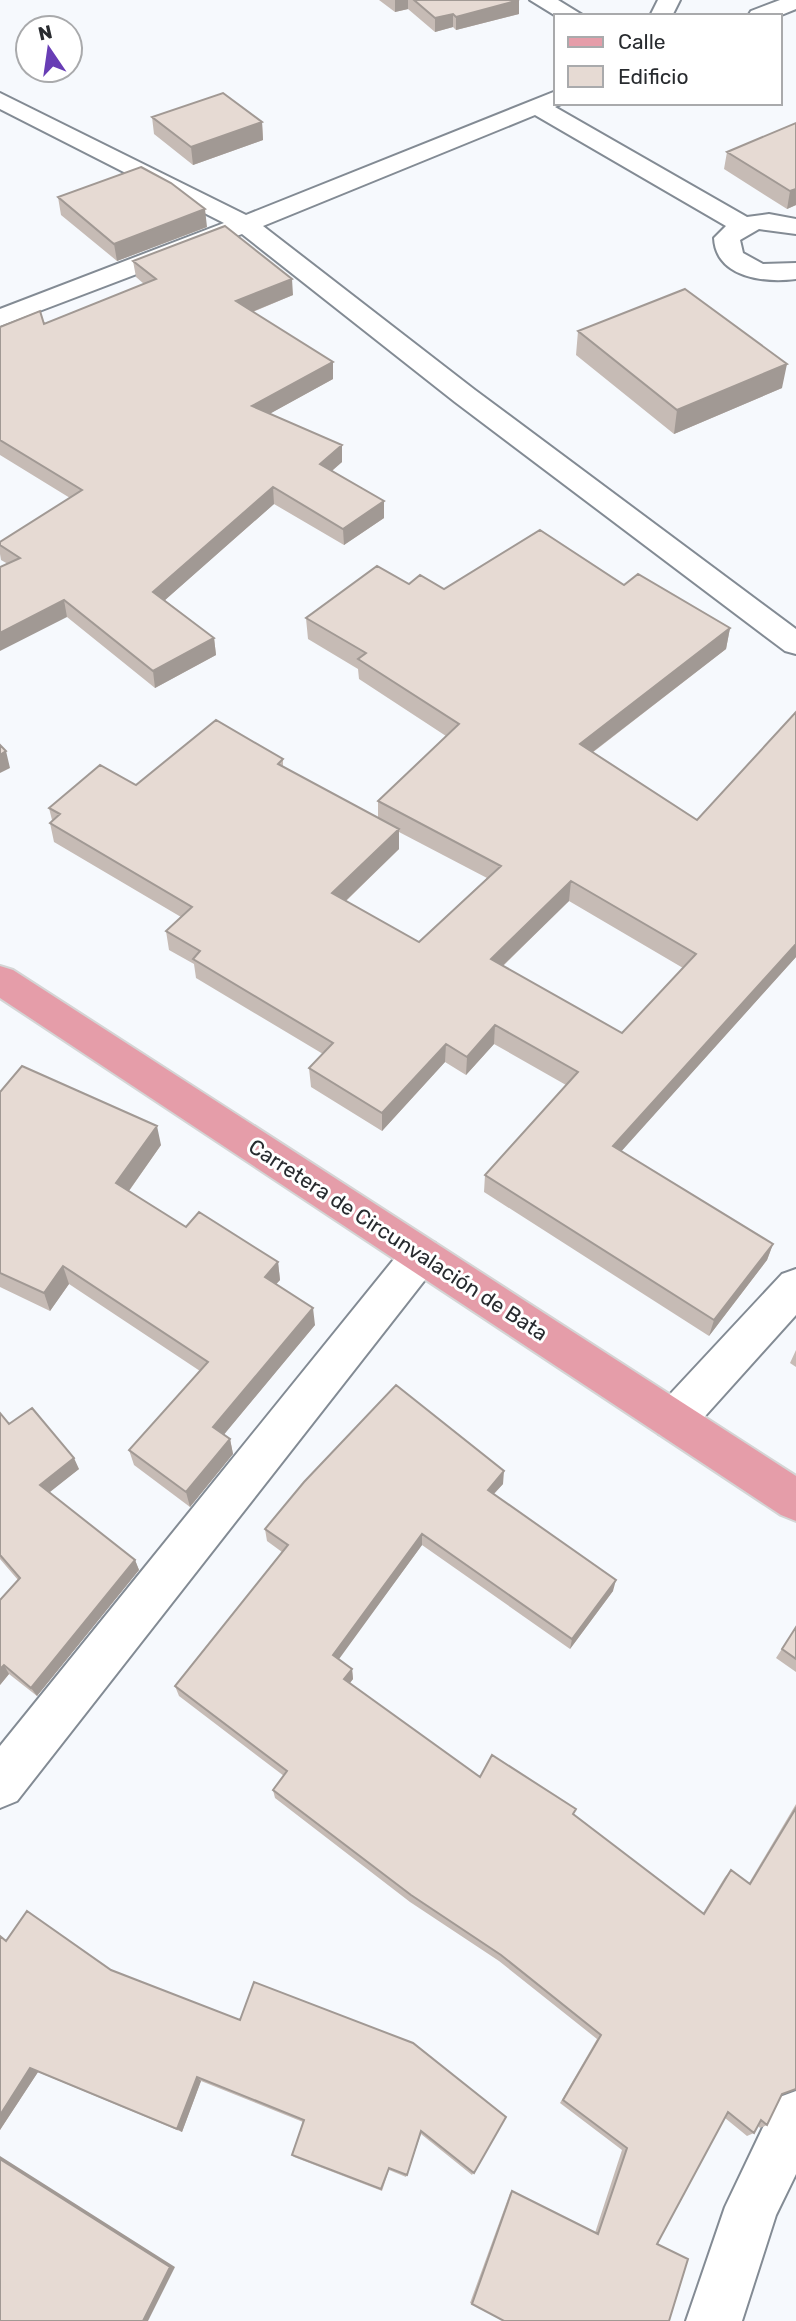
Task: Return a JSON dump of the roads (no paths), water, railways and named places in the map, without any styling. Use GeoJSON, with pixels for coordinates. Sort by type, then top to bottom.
{"type":"FeatureCollection","features":[{"type":"Feature","properties":{"kind":"main road","name":"Carretera de Circunvalación de Bata"},"geometry":{"type":"LineString","coordinates":[[0,981],[796,1500]]}},
{"type":"Feature","properties":{"kind":"street"},"geometry":{"type":"LineString","coordinates":[[541,0],[569,14]]}},
{"type":"Feature","properties":{"kind":"street"},"geometry":{"type":"LineString","coordinates":[[764,14],[796,1]]}},
{"type":"Feature","properties":{"kind":"street"},"geometry":{"type":"LineString","coordinates":[[0,100],[245,224],[466,396],[796,645]]}},
{"type":"Feature","properties":{"kind":"street"},"geometry":{"type":"LineString","coordinates":[[0,318],[245,224],[547,102],[743,225]]}},
{"type":"Feature","properties":{"kind":"street"},"geometry":{"type":"LineString","coordinates":[[796,227],[774,222],[743,225],[727,238],[728,254],[736,261],[761,272],[796,271]]}},
{"type":"Feature","properties":{"kind":"street"},"geometry":{"type":"LineString","coordinates":[[0,1784],[421,1255]]}},
{"type":"Feature","properties":{"kind":"street"},"geometry":{"type":"LineString","coordinates":[[674,1420],[796,1286]]}},
{"type":"Feature","properties":{"kind":"street"},"geometry":{"type":"LineString","coordinates":[[714,2321],[752,2207],[796,2117]]}}]}
